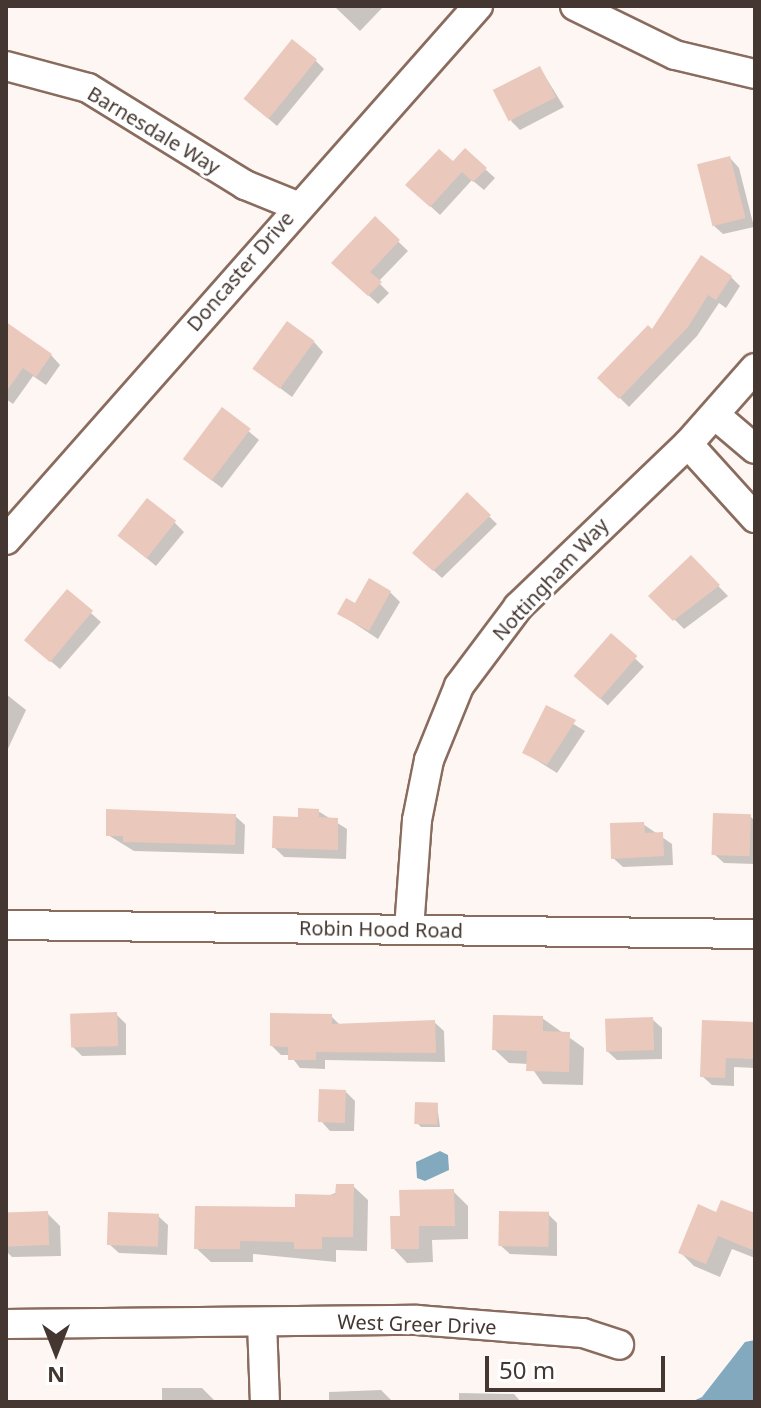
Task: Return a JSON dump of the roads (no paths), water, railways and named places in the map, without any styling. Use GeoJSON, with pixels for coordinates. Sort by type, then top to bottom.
{"type":"FeatureCollection","features":[{"type":"Feature","properties":{"kind":"street","name":"Doncaster Drive"},"geometry":{"type":"LineString","coordinates":[[6,540],[297,206],[478,6]]}},
{"type":"Feature","properties":{"kind":"street"},"geometry":{"type":"LineString","coordinates":[[575,6],[675,55],[755,74]]}},
{"type":"Feature","properties":{"kind":"street","name":"Barnesdale Way"},"geometry":{"type":"LineString","coordinates":[[6,66],[88,88],[245,185],[297,206]]}},
{"type":"Feature","properties":{"kind":"street","name":"Nottingham Way"},"geometry":{"type":"LineString","coordinates":[[409,929],[417,820],[429,760],[459,686],[518,607],[688,444],[755,368]]}},
{"type":"Feature","properties":{"kind":"street"},"geometry":{"type":"LineString","coordinates":[[715,415],[755,449]]}},
{"type":"Feature","properties":{"kind":"street"},"geometry":{"type":"LineString","coordinates":[[688,444],[755,518]]}},
{"type":"Feature","properties":{"kind":"street","name":"Robin Hood Road"},"geometry":{"type":"LineString","coordinates":[[6,925],[755,934]]}},
{"type":"Feature","properties":{"kind":"street","name":"West Greer Drive"},"geometry":{"type":"LineString","coordinates":[[6,1324],[417,1320],[583,1333],[619,1345]]}},
{"type":"Feature","properties":{"kind":"street"},"geometry":{"type":"LineString","coordinates":[[262,1322],[265,1402]]}},
{"type":"Feature","properties":{"kind":"water"},"geometry":{"type":"Polygon","coordinates":[[[440,1151],[448,1155],[449,1170],[425,1181],[417,1178],[416,1162],[440,1151]]]}},
{"type":"Feature","properties":{"kind":"water"},"geometry":{"type":"Polygon","coordinates":[[[755,1340],[755,1402],[691,1402],[702,1397],[745,1342],[755,1340]]]}}]}
